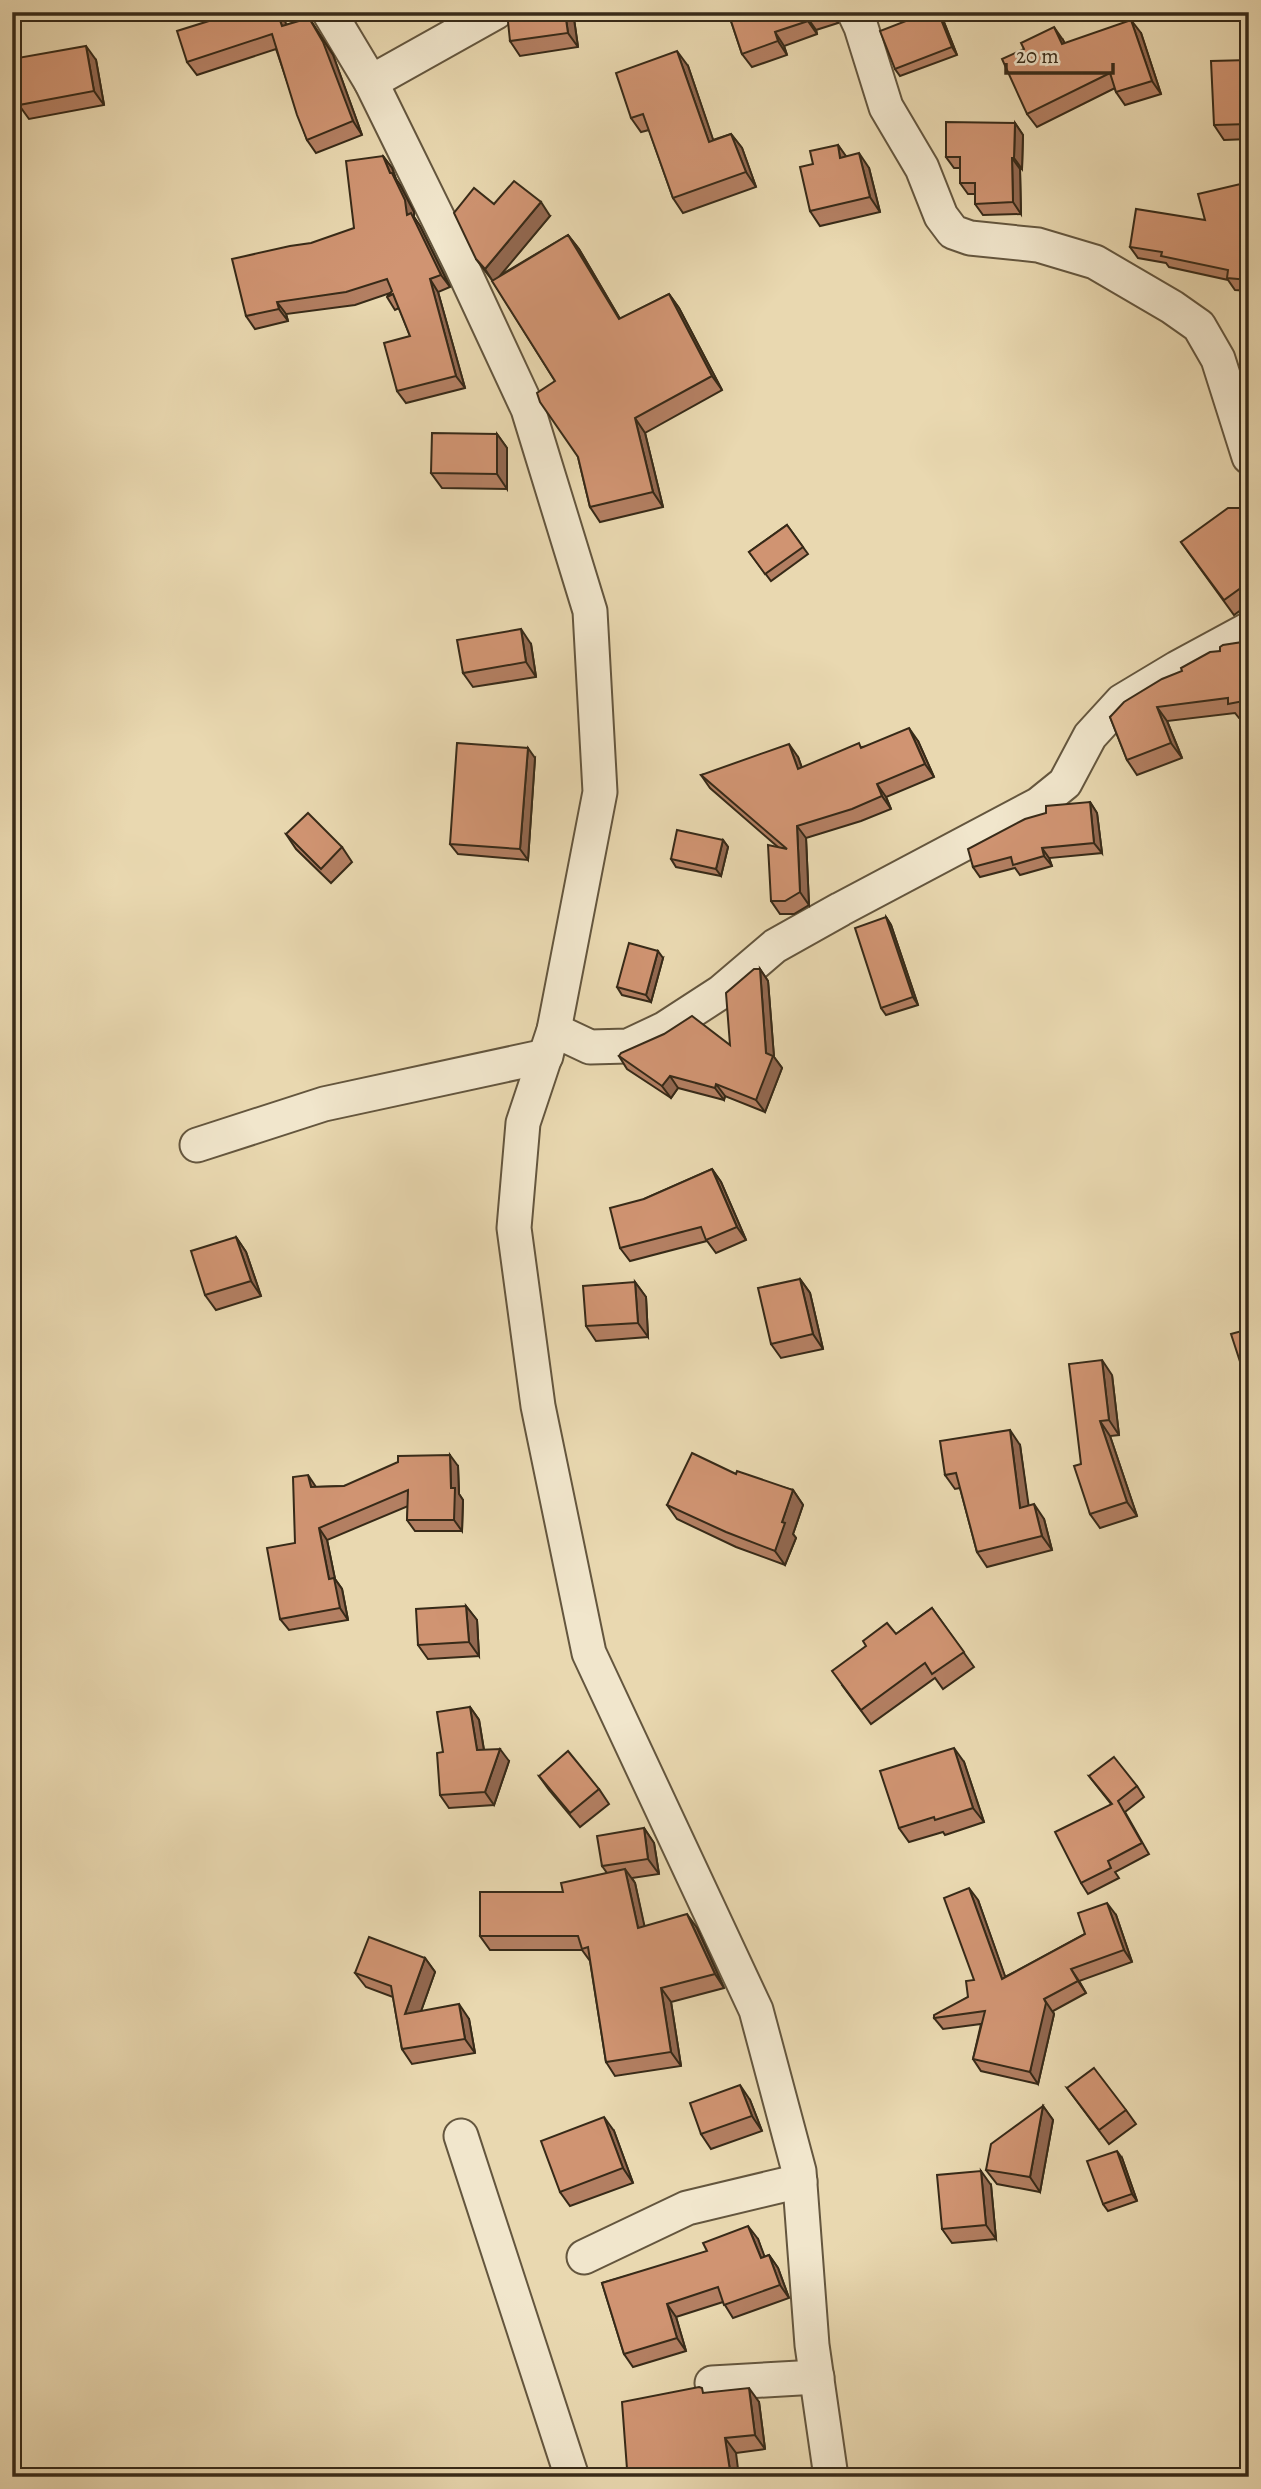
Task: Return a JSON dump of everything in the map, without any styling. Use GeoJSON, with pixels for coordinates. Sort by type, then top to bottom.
{"type":"FeatureCollection","features":[{"type":"Feature","properties":{"kind":"street"},"geometry":{"type":"LineString","coordinates":[[330,12],[371,82],[461,265],[527,409],[590,611],[600,792],[550,1043],[523,1123],[514,1228],[538,1406],[589,1653],[756,2010],[799,2171],[812,2345],[831,2477]]}},
{"type":"Feature","properties":{"kind":"street"},"geometry":{"type":"LineString","coordinates":[[371,82],[496,12]]}},
{"type":"Feature","properties":{"kind":"street"},"geometry":{"type":"LineString","coordinates":[[854,12],[886,107],[922,168],[942,216],[953,232],[971,238],[1038,245],[1095,262],[1199,326],[1218,359],[1249,457]]}},
{"type":"Feature","properties":{"kind":"street"},"geometry":{"type":"LineString","coordinates":[[197,1145],[324,1104],[550,1043],[590,1047],[628,1046],[664,1029],[721,992],[775,946],[1039,804],[1065,783],[1090,736],[1122,701],[1249,629]]}},
{"type":"Feature","properties":{"kind":"street"},"geometry":{"type":"LineString","coordinates":[[460,2136],[572,2477]]}},
{"type":"Feature","properties":{"kind":"street"},"geometry":{"type":"LineString","coordinates":[[584,2257],[687,2208],[800,2181]]}},
{"type":"Feature","properties":{"kind":"street"},"geometry":{"type":"LineString","coordinates":[[712,2383],[817,2377]]}},
{"type":"Feature","properties":{"kind":"building"},"geometry":{"type":"Polygon","coordinates":[[[227,12],[277,12],[282,26],[309,18],[323,42],[353,121],[307,140],[272,34],[187,62],[177,31],[228,15],[227,12]]]}},
{"type":"Feature","properties":{"kind":"building"},"geometry":{"type":"Polygon","coordinates":[[[507,12],[565,12],[568,33],[510,41],[507,12]]]}},
{"type":"Feature","properties":{"kind":"building"},"geometry":{"type":"Polygon","coordinates":[[[728,12],[821,12],[807,17],[808,21],[775,32],[778,41],[742,54],[728,12]]]}},
{"type":"Feature","properties":{"kind":"building"},"geometry":{"type":"Polygon","coordinates":[[[929,12],[938,12],[952,47],[895,69],[880,31],[929,12]]]}},
{"type":"Feature","properties":{"kind":"building"},"geometry":{"type":"Polygon","coordinates":[[[1131,20],[1152,81],[1116,92],[1110,73],[1027,114],[1002,59],[1024,49],[1021,43],[1054,27],[1062,44],[1131,20]]]}},
{"type":"Feature","properties":{"kind":"building"},"geometry":{"type":"Polygon","coordinates":[[[86,46],[94,91],[19,105],[12,59],[86,46]]]}},
{"type":"Feature","properties":{"kind":"building"},"geometry":{"type":"Polygon","coordinates":[[[677,51],[709,142],[731,134],[746,172],[673,198],[643,114],[631,118],[616,73],[677,51]]]}},
{"type":"Feature","properties":{"kind":"building"},"geometry":{"type":"Polygon","coordinates":[[[1249,60],[1249,124],[1214,125],[1211,61],[1249,60]]]}},
{"type":"Feature","properties":{"kind":"building"},"geometry":{"type":"Polygon","coordinates":[[[946,122],[1015,123],[1012,158],[1013,202],[975,204],[975,183],[960,183],[960,157],[946,157],[946,122]]]}},
{"type":"Feature","properties":{"kind":"building"},"geometry":{"type":"Polygon","coordinates":[[[838,145],[840,158],[859,153],[870,197],[810,211],[800,167],[813,164],[810,151],[838,145]]]}},
{"type":"Feature","properties":{"kind":"building"},"geometry":{"type":"Polygon","coordinates":[[[383,156],[405,200],[407,215],[411,213],[441,275],[430,279],[456,376],[397,391],[384,343],[410,336],[393,294],[387,297],[392,291],[387,279],[346,292],[277,302],[279,309],[246,316],[232,259],[311,243],[354,228],[346,161],[383,156]]]}},
{"type":"Feature","properties":{"kind":"building"},"geometry":{"type":"Polygon","coordinates":[[[514,181],[541,202],[485,269],[476,259],[454,213],[474,188],[494,204],[514,181]]]}},
{"type":"Feature","properties":{"kind":"building"},"geometry":{"type":"Polygon","coordinates":[[[1249,182],[1249,280],[1227,278],[1228,270],[1161,256],[1162,252],[1130,247],[1136,209],[1205,220],[1198,194],[1249,182]]]}},
{"type":"Feature","properties":{"kind":"building"},"geometry":{"type":"Polygon","coordinates":[[[568,235],[619,319],[669,294],[712,376],[635,418],[653,492],[590,507],[578,457],[540,402],[537,393],[555,381],[492,281],[568,235]]]}},
{"type":"Feature","properties":{"kind":"building"},"geometry":{"type":"Polygon","coordinates":[[[432,433],[497,434],[497,474],[431,473],[432,433]]]}},
{"type":"Feature","properties":{"kind":"building"},"geometry":{"type":"Polygon","coordinates":[[[1228,508],[1249,508],[1249,582],[1224,600],[1181,542],[1228,508]]]}},
{"type":"Feature","properties":{"kind":"building"},"geometry":{"type":"Polygon","coordinates":[[[787,525],[803,547],[765,574],[749,552],[787,525]]]}},
{"type":"Feature","properties":{"kind":"building"},"geometry":{"type":"Polygon","coordinates":[[[521,629],[526,662],[463,673],[457,640],[521,629]]]}},
{"type":"Feature","properties":{"kind":"building"},"geometry":{"type":"Polygon","coordinates":[[[1249,641],[1249,700],[1228,704],[1228,698],[1157,707],[1171,743],[1127,760],[1110,717],[1124,702],[1162,679],[1182,671],[1181,668],[1210,652],[1220,651],[1223,645],[1249,641]]]}},
{"type":"Feature","properties":{"kind":"building"},"geometry":{"type":"Polygon","coordinates":[[[909,728],[925,764],[877,784],[882,796],[852,809],[797,826],[800,892],[785,901],[771,901],[768,845],[787,849],[701,775],[789,744],[798,769],[859,743],[861,748],[909,728]]]}},
{"type":"Feature","properties":{"kind":"building"},"geometry":{"type":"Polygon","coordinates":[[[457,743],[528,748],[520,849],[450,844],[457,743]]]}},
{"type":"Feature","properties":{"kind":"building"},"geometry":{"type":"Polygon","coordinates":[[[1090,802],[1094,843],[1042,848],[1044,856],[1013,865],[1011,857],[973,867],[968,849],[1025,819],[1046,813],[1046,806],[1090,802]]]}},
{"type":"Feature","properties":{"kind":"building"},"geometry":{"type":"Polygon","coordinates":[[[308,813],[342,847],[321,869],[286,834],[308,813]]]}},
{"type":"Feature","properties":{"kind":"building"},"geometry":{"type":"Polygon","coordinates":[[[677,830],[723,840],[716,869],[671,859],[677,830]]]}},
{"type":"Feature","properties":{"kind":"building"},"geometry":{"type":"Polygon","coordinates":[[[886,917],[913,997],[881,1008],[855,928],[886,917]]]}},
{"type":"Feature","properties":{"kind":"building"},"geometry":{"type":"Polygon","coordinates":[[[629,943],[658,951],[646,995],[617,987],[629,943]]]}},
{"type":"Feature","properties":{"kind":"building"},"geometry":{"type":"Polygon","coordinates":[[[754,969],[760,969],[766,1053],[773,1056],[756,1100],[716,1084],[715,1088],[670,1076],[662,1086],[619,1056],[664,1034],[692,1016],[730,1045],[726,993],[754,969]]]}},
{"type":"Feature","properties":{"kind":"building"},"geometry":{"type":"Polygon","coordinates":[[[712,1169],[737,1227],[706,1240],[701,1227],[620,1248],[610,1208],[644,1199],[712,1169]]]}},
{"type":"Feature","properties":{"kind":"building"},"geometry":{"type":"Polygon","coordinates":[[[236,1237],[251,1281],[205,1295],[191,1251],[236,1237]]]}},
{"type":"Feature","properties":{"kind":"building"},"geometry":{"type":"Polygon","coordinates":[[[800,1279],[813,1334],[771,1344],[758,1288],[800,1279]]]}},
{"type":"Feature","properties":{"kind":"building"},"geometry":{"type":"Polygon","coordinates":[[[635,1282],[638,1323],[586,1326],[583,1286],[635,1282]]]}},
{"type":"Feature","properties":{"kind":"building"},"geometry":{"type":"Polygon","coordinates":[[[1249,1329],[1249,1382],[1247,1383],[1231,1334],[1249,1329]]]}},
{"type":"Feature","properties":{"kind":"building"},"geometry":{"type":"Polygon","coordinates":[[[1102,1360],[1109,1420],[1100,1421],[1127,1502],[1090,1514],[1074,1466],[1081,1464],[1069,1364],[1102,1360]]]}},
{"type":"Feature","properties":{"kind":"building"},"geometry":{"type":"Polygon","coordinates":[[[1010,1430],[1020,1508],[1034,1504],[1042,1536],[977,1552],[956,1473],[945,1475],[940,1441],[1010,1430]]]}},
{"type":"Feature","properties":{"kind":"building"},"geometry":{"type":"Polygon","coordinates":[[[692,1453],[736,1474],[737,1471],[793,1490],[775,1551],[667,1505],[692,1453]]]}},
{"type":"Feature","properties":{"kind":"building"},"geometry":{"type":"Polygon","coordinates":[[[450,1455],[451,1488],[455,1488],[454,1520],[407,1520],[408,1490],[319,1528],[329,1579],[334,1578],[340,1608],[280,1619],[267,1548],[295,1543],[293,1477],[308,1475],[311,1487],[344,1486],[398,1462],[398,1456],[450,1455]]]}},
{"type":"Feature","properties":{"kind":"building"},"geometry":{"type":"Polygon","coordinates":[[[466,1606],[469,1642],[418,1645],[416,1609],[466,1606]]]}},
{"type":"Feature","properties":{"kind":"building"},"geometry":{"type":"Polygon","coordinates":[[[932,1608],[964,1652],[932,1674],[925,1663],[861,1710],[832,1671],[866,1646],[863,1641],[887,1623],[896,1634],[932,1608]]]}},
{"type":"Feature","properties":{"kind":"building"},"geometry":{"type":"Polygon","coordinates":[[[470,1707],[477,1750],[500,1749],[485,1792],[440,1795],[437,1753],[443,1752],[437,1712],[470,1707]]]}},
{"type":"Feature","properties":{"kind":"building"},"geometry":{"type":"Polygon","coordinates":[[[954,1748],[973,1808],[899,1828],[880,1771],[954,1748]]]}},
{"type":"Feature","properties":{"kind":"building"},"geometry":{"type":"Polygon","coordinates":[[[568,1751],[599,1789],[570,1813],[539,1776],[568,1751]]]}},
{"type":"Feature","properties":{"kind":"building"},"geometry":{"type":"Polygon","coordinates":[[[1114,1757],[1137,1786],[1118,1801],[1142,1843],[1108,1861],[1111,1868],[1081,1883],[1055,1832],[1112,1804],[1089,1776],[1114,1757]]]}},
{"type":"Feature","properties":{"kind":"building"},"geometry":{"type":"Polygon","coordinates":[[[644,1828],[648,1859],[602,1866],[597,1836],[644,1828]]]}},
{"type":"Feature","properties":{"kind":"building"},"geometry":{"type":"Polygon","coordinates":[[[625,1869],[638,1928],[687,1914],[715,1974],[661,1988],[671,2052],[606,2062],[588,1947],[582,1949],[578,1936],[480,1936],[480,1892],[563,1892],[561,1883],[625,1869]]]}},
{"type":"Feature","properties":{"kind":"building"},"geometry":{"type":"Polygon","coordinates":[[[969,1888],[1002,1979],[1085,1934],[1078,1913],[1107,1903],[1124,1950],[1071,1969],[1078,1981],[1044,1999],[1046,2003],[1030,2072],[973,2059],[985,2011],[934,2018],[934,2015],[968,1997],[966,1981],[974,1980],[944,1898],[969,1888]]]}},
{"type":"Feature","properties":{"kind":"building"},"geometry":{"type":"Polygon","coordinates":[[[369,1937],[425,1958],[405,2014],[459,2004],[465,2039],[402,2049],[391,1986],[355,1973],[369,1937]]]}},
{"type":"Feature","properties":{"kind":"building"},"geometry":{"type":"Polygon","coordinates":[[[1094,2068],[1126,2110],[1099,2130],[1067,2088],[1094,2068]]]}},
{"type":"Feature","properties":{"kind":"building"},"geometry":{"type":"Polygon","coordinates":[[[740,2085],[752,2116],[701,2134],[690,2103],[740,2085]]]}},
{"type":"Feature","properties":{"kind":"building"},"geometry":{"type":"Polygon","coordinates":[[[1043,2106],[1030,2177],[986,2170],[991,2144],[1043,2106]]]}},
{"type":"Feature","properties":{"kind":"building"},"geometry":{"type":"Polygon","coordinates":[[[604,2117],[623,2168],[560,2192],[541,2141],[604,2117]]]}},
{"type":"Feature","properties":{"kind":"building"},"geometry":{"type":"Polygon","coordinates":[[[1117,2151],[1132,2194],[1103,2204],[1087,2161],[1117,2151]]]}},
{"type":"Feature","properties":{"kind":"building"},"geometry":{"type":"Polygon","coordinates":[[[981,2171],[986,2225],[942,2229],[937,2175],[981,2171]]]}},
{"type":"Feature","properties":{"kind":"building"},"geometry":{"type":"Polygon","coordinates":[[[748,2226],[761,2258],[769,2255],[780,2285],[724,2305],[718,2287],[667,2304],[677,2338],[624,2354],[602,2283],[707,2251],[703,2243],[748,2226]]]}},
{"type":"Feature","properties":{"kind":"building"},"geometry":{"type":"Polygon","coordinates":[[[699,2387],[703,2393],[749,2388],[755,2435],[725,2438],[731,2477],[583,2477],[627,2469],[622,2402],[699,2387]]]}}]}
